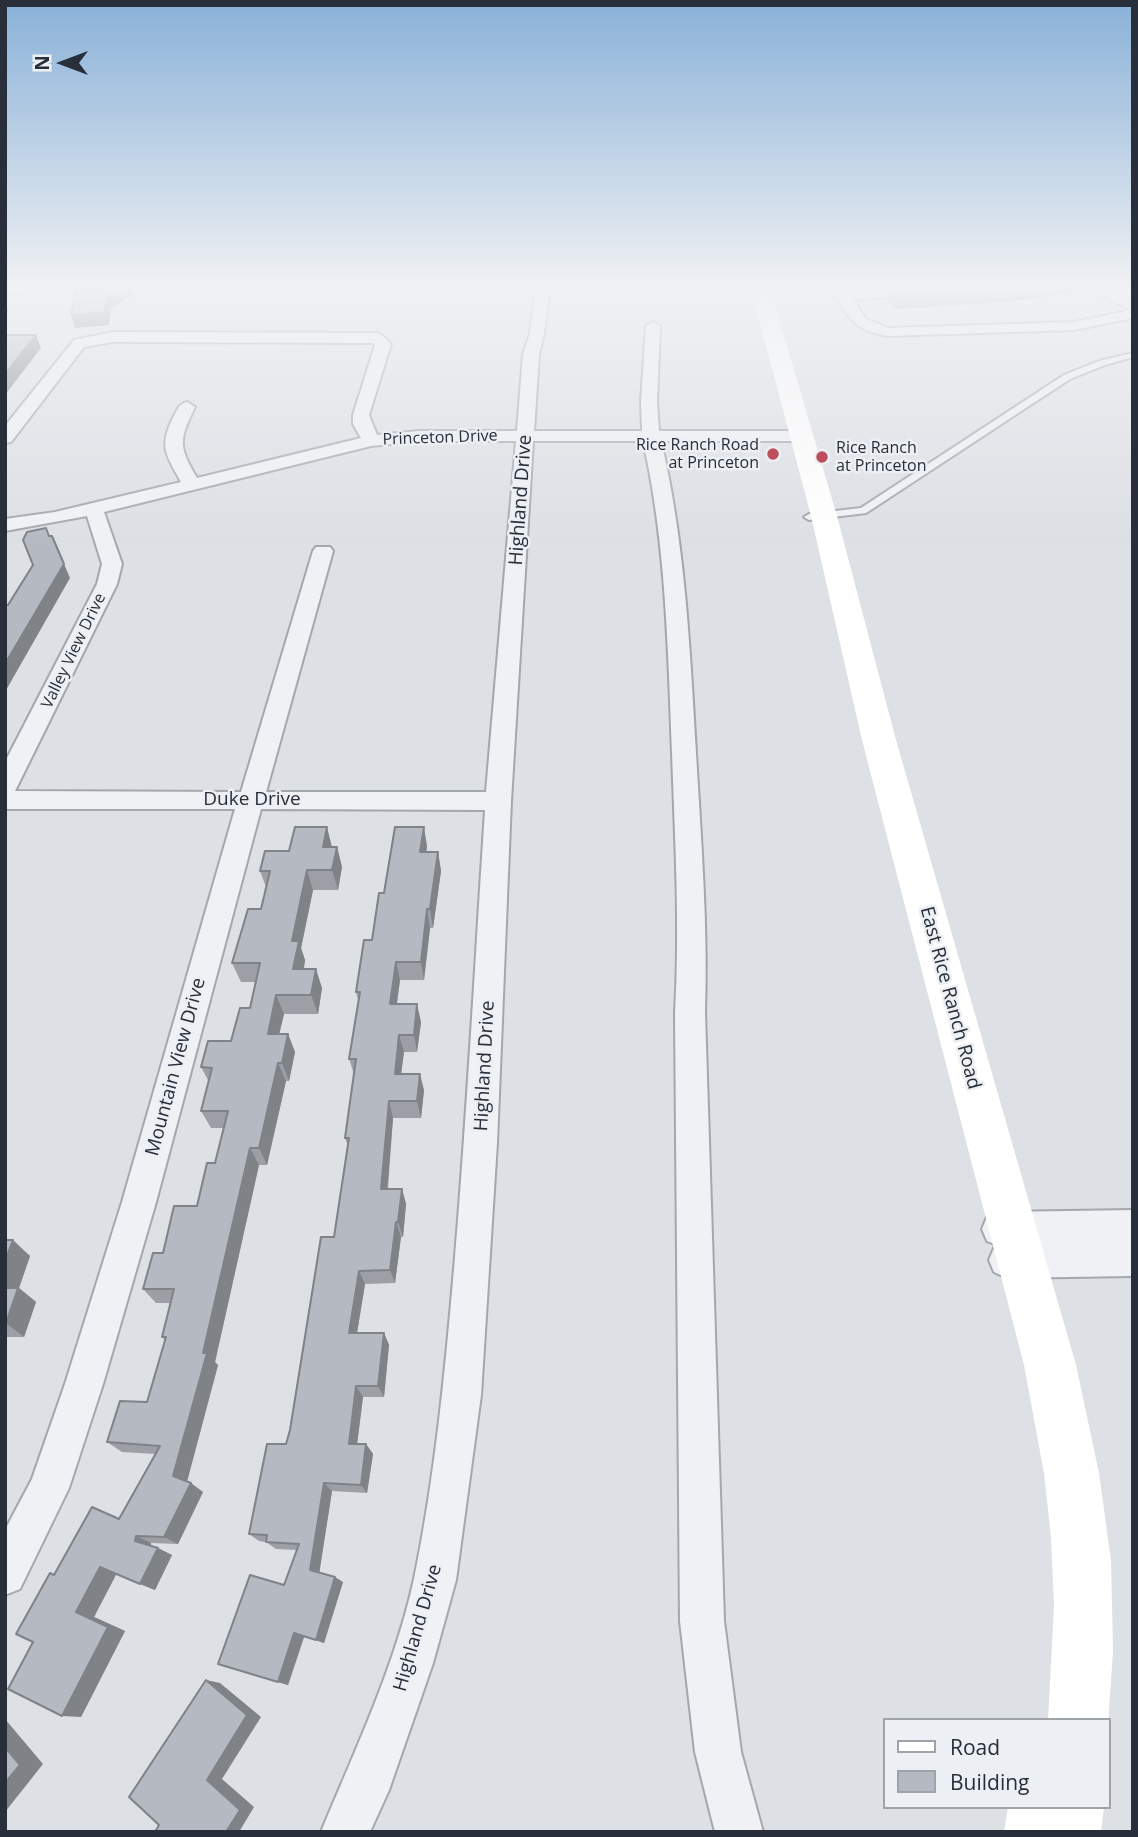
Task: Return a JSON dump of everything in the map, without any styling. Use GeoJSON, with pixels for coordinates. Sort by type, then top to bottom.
{"type":"FeatureCollection","features":[{"type":"Feature","properties":{"kind":"main road","name":"East Rice Ranch Road"},"geometry":{"type":"LineString","coordinates":[[774,371],[816,517],[1007,1245],[1045,1447],[1056,1532],[1057,1624],[1052,1718]]}},
{"type":"Feature","properties":{"kind":"main road","name":"East Rice Ranch Road"},"geometry":{"type":"LineString","coordinates":[[779,371],[794,436]]}},
{"type":"Feature","properties":{"kind":"main road","name":"East Rice Ranch Road"},"geometry":{"type":"LineString","coordinates":[[1007,1245],[1051,1365],[1068,1453],[1080,1539],[1083,1634],[1079,1718]]}},
{"type":"Feature","properties":{"kind":"main road"},"geometry":{"type":"LineString","coordinates":[[1037,1832],[1041,1809]]}},
{"type":"Feature","properties":{"kind":"main road"},"geometry":{"type":"LineString","coordinates":[[1068,1832],[1071,1809]]}},
{"type":"Feature","properties":{"kind":"street"},"geometry":{"type":"LineString","coordinates":[[5,439],[57,371]]}},
{"type":"Feature","properties":{"kind":"street"},"geometry":{"type":"LineString","coordinates":[[371,441],[362,424],[361,415],[375,371]]}},
{"type":"Feature","properties":{"kind":"street","name":"Highland Drive"},"geometry":{"type":"LineString","coordinates":[[345,1832],[365,1790],[411,1663],[435,1580],[463,1395],[481,1143],[498,801],[530,371]]}},
{"type":"Feature","properties":{"kind":"street"},"geometry":{"type":"LineString","coordinates":[[651,371],[651,436],[660,475],[679,643],[693,928],[690,1027],[702,1621],[718,1752],[738,1832]]}},
{"type":"Feature","properties":{"kind":"street"},"geometry":{"type":"LineString","coordinates":[[187,407],[171,438],[173,450],[192,484]]}},
{"type":"Feature","properties":{"kind":"street","name":"Princeton Drive"},"geometry":{"type":"LineString","coordinates":[[5,525],[55,518],[371,441],[419,436],[794,436]]}},
{"type":"Feature","properties":{"kind":"street","name":"Valley View Drive"},"geometry":{"type":"LineString","coordinates":[[5,787],[107,583],[112,564],[94,509]]}},
{"type":"Feature","properties":{"kind":"street","name":"Mountain View Drive"},"geometry":{"type":"LineString","coordinates":[[5,1574],[49,1488],[84,1384],[139,1202],[210,940],[323,551]]}},
{"type":"Feature","properties":{"kind":"street","name":"Duke Drive"},"geometry":{"type":"LineString","coordinates":[[5,800],[498,801]]}},
{"type":"Feature","properties":{"kind":"street"},"geometry":{"type":"LineString","coordinates":[[1007,1245],[1133,1227]]}},
{"type":"Feature","properties":{"kind":"street"},"geometry":{"type":"LineString","coordinates":[[1007,1245],[1133,1258]]}},
{"type":"Feature","properties":{"kind":"lane"},"geometry":{"type":"LineString","coordinates":[[816,517],[863,511],[1047,388],[1085,371]]}},
{"type":"Feature","properties":{"kind":"building"},"geometry":{"type":"Polygon","coordinates":[[[46,528],[64,564],[5,664],[5,605],[8,605],[33,565],[23,540],[27,532],[46,528]]]}},
{"type":"Feature","properties":{"kind":"building"},"geometry":{"type":"Polygon","coordinates":[[[295,827],[327,827],[323,847],[337,847],[332,870],[307,870],[292,941],[299,941],[293,969],[316,969],[311,995],[276,995],[268,1034],[288,1034],[282,1063],[278,1063],[259,1148],[250,1148],[203,1353],[207,1353],[173,1476],[191,1483],[164,1537],[136,1536],[135,1541],[158,1548],[140,1584],[100,1567],[76,1612],[108,1627],[62,1716],[8,1689],[33,1642],[16,1634],[50,1573],[54,1575],[92,1507],[119,1519],[160,1446],[107,1442],[120,1401],[147,1402],[166,1337],[162,1337],[174,1289],[143,1289],[153,1253],[163,1253],[174,1206],[197,1206],[207,1163],[215,1163],[228,1111],[201,1111],[212,1068],[201,1067],[208,1041],[231,1041],[240,1008],[250,1008],[260,963],[232,963],[248,909],[261,909],[270,871],[260,871],[265,851],[289,851],[295,827]]]}},
{"type":"Feature","properties":{"kind":"building"},"geometry":{"type":"Polygon","coordinates":[[[395,827],[424,827],[420,852],[438,852],[430,909],[427,909],[421,962],[396,962],[390,1004],[417,1004],[414,1035],[399,1035],[395,1074],[420,1074],[417,1101],[389,1101],[381,1189],[402,1189],[390,1270],[359,1271],[349,1333],[384,1333],[378,1386],[356,1386],[349,1444],[366,1444],[361,1485],[324,1483],[310,1570],[335,1577],[316,1640],[294,1633],[278,1682],[218,1664],[250,1575],[284,1585],[299,1544],[266,1542],[267,1535],[249,1534],[267,1444],[286,1444],[290,1430],[321,1237],[334,1237],[349,1138],[345,1138],[356,1059],[349,1059],[360,992],[356,992],[364,940],[372,940],[379,893],[384,893],[395,827]]]}},
{"type":"Feature","properties":{"kind":"building"},"geometry":{"type":"Polygon","coordinates":[[[5,1240],[13,1240],[5,1261],[5,1240]]]}},
{"type":"Feature","properties":{"kind":"building"},"geometry":{"type":"Polygon","coordinates":[[[5,1288],[18,1288],[6,1323],[5,1323],[5,1288]]]}},
{"type":"Feature","properties":{"kind":"building"},"geometry":{"type":"Polygon","coordinates":[[[206,1680],[247,1715],[207,1780],[240,1810],[226,1832],[155,1832],[159,1825],[129,1797],[206,1680]]]}},
{"type":"Feature","properties":{"kind":"building"},"geometry":{"type":"Polygon","coordinates":[[[5,1747],[20,1765],[5,1783],[5,1747]]]}},
{"type":"Feature","properties":{"kind":"place","name":"Rice Ranch Road at Princeton"},"geometry":{"type":"Point","coordinates":[773,454]}},
{"type":"Feature","properties":{"kind":"place","name":"Rice Ranch at Princeton"},"geometry":{"type":"Point","coordinates":[822,457]}}]}
